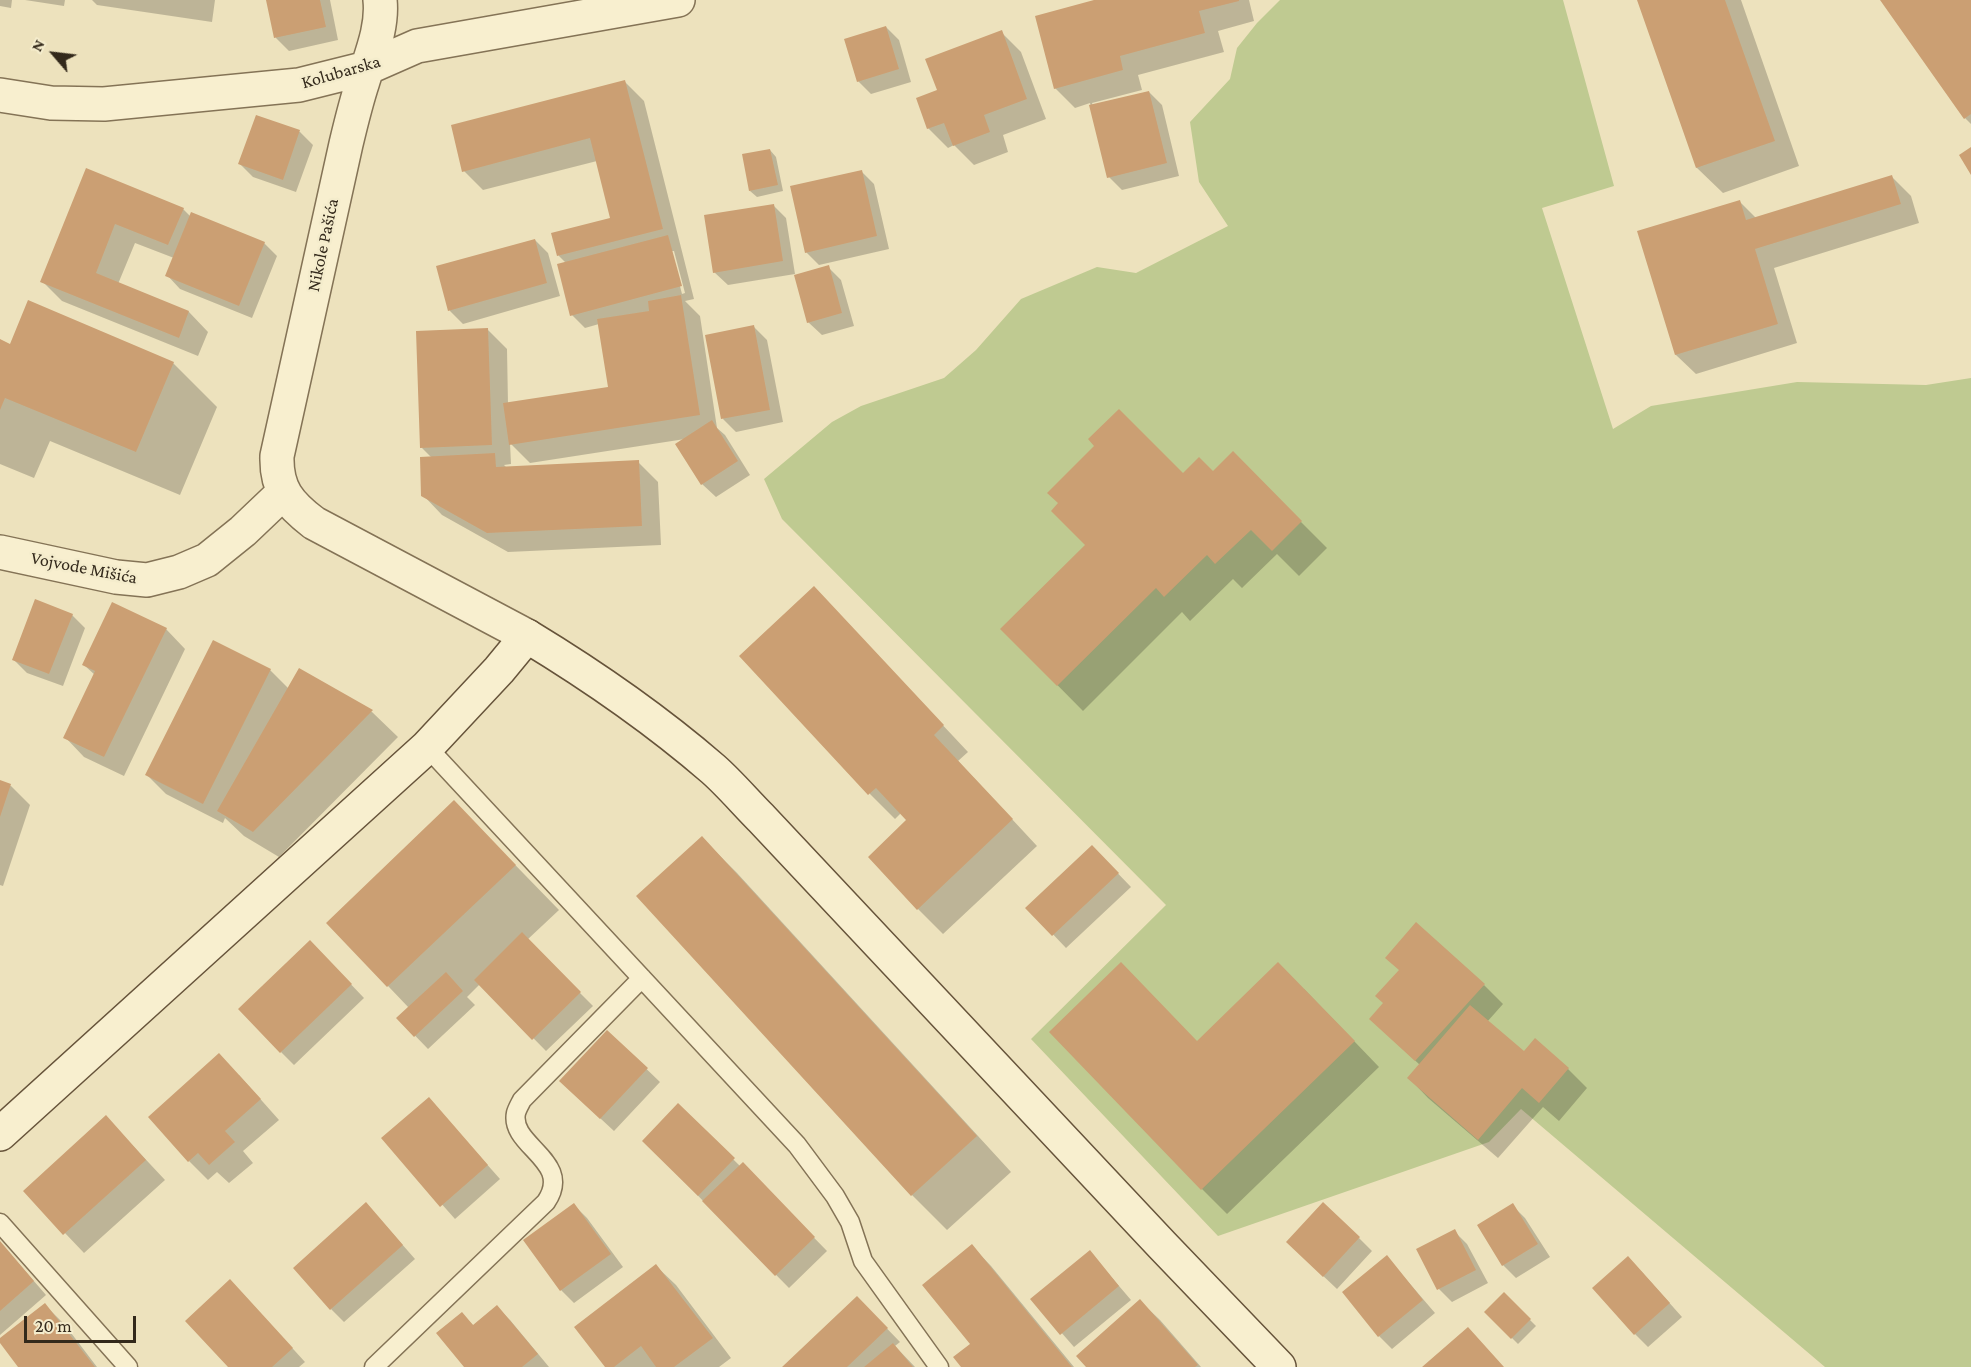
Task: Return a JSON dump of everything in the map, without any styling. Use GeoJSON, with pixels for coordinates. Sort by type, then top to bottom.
{"type":"FeatureCollection","features":[{"type":"Feature","properties":{"kind":"street","name":"Nikole Pašića"},"geometry":{"type":"LineString","coordinates":[[284,492],[277,470],[277,456],[348,133],[376,38],[381,8],[380,0]]}},
{"type":"Feature","properties":{"kind":"street","name":"Kolubarska"},"geometry":{"type":"LineString","coordinates":[[0,95],[51,104],[104,104],[299,85],[367,68],[417,46],[678,0]]}},
{"type":"Feature","properties":{"kind":"street","name":"Vojvode Mišića"},"geometry":{"type":"LineString","coordinates":[[0,552],[116,577],[147,580],[179,572],[207,560],[243,531],[284,492]]}},
{"type":"Feature","properties":{"kind":"street"},"geometry":{"type":"LineString","coordinates":[[284,492],[295,509],[314,523],[527,636],[589,674],[630,703],[714,771],[1279,1367]]}},
{"type":"Feature","properties":{"kind":"street"},"geometry":{"type":"LineString","coordinates":[[0,1134],[427,747],[499,670],[527,636]]}},
{"type":"Feature","properties":{"kind":"lane"},"geometry":{"type":"LineString","coordinates":[[427,747],[797,1145],[835,1196],[850,1222],[863,1261],[939,1367]]}},
{"type":"Feature","properties":{"kind":"lane"},"geometry":{"type":"LineString","coordinates":[[374,1367],[552,1194],[553,1180],[546,1162],[518,1129],[516,1114],[522,1100],[642,978]]}},
{"type":"Feature","properties":{"kind":"lane"},"geometry":{"type":"LineString","coordinates":[[0,1223],[128,1367]]}},
{"type":"Feature","properties":{"kind":"green space"},"geometry":{"type":"Polygon","coordinates":[[[1280,0],[1563,0],[1614,186],[1542,208],[1613,429],[1651,406],[1797,382],[1926,385],[1971,378],[1971,1367],[1825,1367],[1521,1109],[1489,1142],[1218,1236],[1031,1039],[1166,905],[782,519],[764,479],[832,422],[861,406],[944,378],[976,350],[1021,299],[1097,267],[1136,273],[1228,226],[1199,182],[1190,122],[1230,79],[1237,48],[1280,0]]]}},
{"type":"Feature","properties":{"kind":"building"},"geometry":{"type":"Polygon","coordinates":[[[266,0],[320,0],[326,27],[274,38],[266,0]]]}},
{"type":"Feature","properties":{"kind":"building"},"geometry":{"type":"Polygon","coordinates":[[[1094,0],[1239,1],[1199,11],[1205,33],[1120,56],[1123,70],[1054,89],[1035,16],[1094,0]]]}},
{"type":"Feature","properties":{"kind":"building"},"geometry":{"type":"Polygon","coordinates":[[[1637,0],[1725,0],[1775,141],[1696,168],[1637,0]]]}},
{"type":"Feature","properties":{"kind":"building"},"geometry":{"type":"Polygon","coordinates":[[[1880,0],[1971,0],[1971,114],[1964,119],[1880,0]]]}},
{"type":"Feature","properties":{"kind":"building"},"geometry":{"type":"Polygon","coordinates":[[[886,26],[899,69],[857,82],[844,39],[886,26]]]}},
{"type":"Feature","properties":{"kind":"building"},"geometry":{"type":"Polygon","coordinates":[[[1002,30],[1027,99],[984,115],[990,132],[953,146],[944,123],[927,129],[916,98],[937,90],[925,59],[1002,30]]]}},
{"type":"Feature","properties":{"kind":"building"},"geometry":{"type":"Polygon","coordinates":[[[625,80],[663,229],[557,256],[551,233],[610,218],[590,138],[462,172],[451,125],[625,80]]]}},
{"type":"Feature","properties":{"kind":"building"},"geometry":{"type":"Polygon","coordinates":[[[1149,91],[1167,163],[1107,178],[1089,105],[1149,91]]]}},
{"type":"Feature","properties":{"kind":"building"},"geometry":{"type":"Polygon","coordinates":[[[256,115],[300,130],[283,180],[238,164],[256,115]]]}},
{"type":"Feature","properties":{"kind":"building"},"geometry":{"type":"Polygon","coordinates":[[[1971,147],[1971,175],[1959,155],[1971,147]]]}},
{"type":"Feature","properties":{"kind":"building"},"geometry":{"type":"Polygon","coordinates":[[[770,149],[778,185],[749,191],[742,154],[770,149]]]}},
{"type":"Feature","properties":{"kind":"building"},"geometry":{"type":"Polygon","coordinates":[[[86,168],[184,208],[168,245],[115,224],[96,273],[189,311],[179,338],[40,282],[86,168]]]}},
{"type":"Feature","properties":{"kind":"building"},"geometry":{"type":"Polygon","coordinates":[[[862,170],[877,236],[805,253],[790,186],[862,170]]]}},
{"type":"Feature","properties":{"kind":"building"},"geometry":{"type":"Polygon","coordinates":[[[1892,175],[1901,204],[1755,249],[1778,324],[1675,355],[1637,231],[1740,200],[1746,220],[1892,175]]]}},
{"type":"Feature","properties":{"kind":"building"},"geometry":{"type":"Polygon","coordinates":[[[774,204],[783,261],[713,273],[704,215],[774,204]]]}},
{"type":"Feature","properties":{"kind":"building"},"geometry":{"type":"Polygon","coordinates":[[[191,212],[265,242],[239,306],[165,276],[191,212]]]}},
{"type":"Feature","properties":{"kind":"building"},"geometry":{"type":"Polygon","coordinates":[[[668,235],[682,286],[570,316],[557,264],[668,235]]]}},
{"type":"Feature","properties":{"kind":"building"},"geometry":{"type":"Polygon","coordinates":[[[535,239],[547,283],[448,311],[436,266],[535,239]]]}},
{"type":"Feature","properties":{"kind":"building"},"geometry":{"type":"Polygon","coordinates":[[[829,265],[842,313],[807,323],[794,275],[829,265]]]}},
{"type":"Feature","properties":{"kind":"building"},"geometry":{"type":"Polygon","coordinates":[[[681,295],[700,415],[509,445],[503,403],[608,387],[597,319],[649,311],[648,301],[681,295]]]}},
{"type":"Feature","properties":{"kind":"building"},"geometry":{"type":"Polygon","coordinates":[[[28,300],[174,362],[136,452],[5,398],[0,410],[0,339],[10,344],[28,300]]]}},
{"type":"Feature","properties":{"kind":"building"},"geometry":{"type":"Polygon","coordinates":[[[754,325],[770,410],[721,419],[705,335],[754,325]]]}},
{"type":"Feature","properties":{"kind":"building"},"geometry":{"type":"Polygon","coordinates":[[[488,328],[492,445],[420,448],[416,331],[488,328]]]}},
{"type":"Feature","properties":{"kind":"building"},"geometry":{"type":"Polygon","coordinates":[[[1119,409],[1183,473],[1199,457],[1213,471],[1233,451],[1302,521],[1272,551],[1251,530],[1215,564],[1207,555],[1164,597],[1156,588],[1057,686],[1000,629],[1085,545],[1051,511],[1058,503],[1047,493],[1094,446],[1088,439],[1119,409]]]}},
{"type":"Feature","properties":{"kind":"building"},"geometry":{"type":"Polygon","coordinates":[[[712,420],[738,461],[701,485],[675,444],[712,420]]]}},
{"type":"Feature","properties":{"kind":"building"},"geometry":{"type":"Polygon","coordinates":[[[495,453],[496,467],[639,460],[642,526],[487,533],[421,496],[420,457],[495,453]]]}},
{"type":"Feature","properties":{"kind":"building"},"geometry":{"type":"Polygon","coordinates":[[[814,586],[944,725],[934,735],[1013,819],[917,910],[868,857],[906,820],[876,788],[868,795],[739,656],[814,586]]]}},
{"type":"Feature","properties":{"kind":"building"},"geometry":{"type":"Polygon","coordinates":[[[35,599],[73,614],[49,674],[12,660],[35,599]]]}},
{"type":"Feature","properties":{"kind":"building"},"geometry":{"type":"Polygon","coordinates":[[[112,602],[167,628],[104,757],[63,738],[95,671],[82,665],[112,602]]]}},
{"type":"Feature","properties":{"kind":"building"},"geometry":{"type":"Polygon","coordinates":[[[213,640],[271,669],[203,804],[145,775],[213,640]]]}},
{"type":"Feature","properties":{"kind":"building"},"geometry":{"type":"Polygon","coordinates":[[[299,668],[373,710],[253,832],[217,811],[299,668]]]}},
{"type":"Feature","properties":{"kind":"building"},"geometry":{"type":"Polygon","coordinates":[[[0,780],[11,784],[0,817],[0,780]]]}},
{"type":"Feature","properties":{"kind":"building"},"geometry":{"type":"Polygon","coordinates":[[[454,800],[516,865],[387,987],[326,923],[454,800]]]}},
{"type":"Feature","properties":{"kind":"building"},"geometry":{"type":"Polygon","coordinates":[[[702,836],[977,1136],[911,1196],[636,896],[702,836]]]}},
{"type":"Feature","properties":{"kind":"building"},"geometry":{"type":"Polygon","coordinates":[[[1092,845],[1119,873],[1052,936],[1025,908],[1092,845]]]}},
{"type":"Feature","properties":{"kind":"building"},"geometry":{"type":"Polygon","coordinates":[[[1416,922],[1485,984],[1415,1061],[1369,1019],[1383,1003],[1375,996],[1399,970],[1385,958],[1416,922]]]}},
{"type":"Feature","properties":{"kind":"building"},"geometry":{"type":"Polygon","coordinates":[[[522,932],[581,992],[532,1040],[474,980],[522,932]]]}},
{"type":"Feature","properties":{"kind":"building"},"geometry":{"type":"Polygon","coordinates":[[[310,940],[352,984],[280,1053],[238,1009],[310,940]]]}},
{"type":"Feature","properties":{"kind":"building"},"geometry":{"type":"Polygon","coordinates":[[[1121,962],[1197,1041],[1278,962],[1355,1041],[1201,1190],[1049,1032],[1121,962]]]}},
{"type":"Feature","properties":{"kind":"building"},"geometry":{"type":"Polygon","coordinates":[[[446,972],[463,991],[414,1037],[396,1018],[446,972]]]}},
{"type":"Feature","properties":{"kind":"building"},"geometry":{"type":"Polygon","coordinates":[[[1470,1005],[1524,1051],[1535,1038],[1569,1068],[1539,1103],[1522,1088],[1478,1140],[1407,1078],[1470,1005]]]}},
{"type":"Feature","properties":{"kind":"building"},"geometry":{"type":"Polygon","coordinates":[[[607,1030],[648,1068],[600,1119],[559,1081],[607,1030]]]}},
{"type":"Feature","properties":{"kind":"building"},"geometry":{"type":"Polygon","coordinates":[[[219,1053],[261,1099],[225,1131],[235,1142],[209,1165],[198,1153],[188,1162],[148,1117],[219,1053]]]}},
{"type":"Feature","properties":{"kind":"building"},"geometry":{"type":"Polygon","coordinates":[[[429,1097],[488,1165],[440,1207],[381,1138],[429,1097]]]}},
{"type":"Feature","properties":{"kind":"building"},"geometry":{"type":"Polygon","coordinates":[[[678,1103],[735,1158],[698,1196],[642,1141],[678,1103]]]}},
{"type":"Feature","properties":{"kind":"building"},"geometry":{"type":"Polygon","coordinates":[[[106,1115],[146,1160],[63,1235],[23,1191],[106,1115]]]}},
{"type":"Feature","properties":{"kind":"building"},"geometry":{"type":"Polygon","coordinates":[[[743,1162],[815,1237],[775,1276],[702,1201],[743,1162]]]}},
{"type":"Feature","properties":{"kind":"building"},"geometry":{"type":"Polygon","coordinates":[[[366,1202],[403,1245],[330,1310],[293,1268],[366,1202]]]}},
{"type":"Feature","properties":{"kind":"building"},"geometry":{"type":"Polygon","coordinates":[[[1323,1202],[1360,1237],[1323,1277],[1286,1242],[1323,1202]]]}},
{"type":"Feature","properties":{"kind":"building"},"geometry":{"type":"Polygon","coordinates":[[[574,1203],[611,1254],[560,1291],[523,1240],[574,1203]]]}},
{"type":"Feature","properties":{"kind":"building"},"geometry":{"type":"Polygon","coordinates":[[[1513,1203],[1538,1244],[1502,1266],[1477,1225],[1513,1203]]]}},
{"type":"Feature","properties":{"kind":"building"},"geometry":{"type":"Polygon","coordinates":[[[1455,1229],[1476,1270],[1437,1290],[1416,1249],[1455,1229]]]}},
{"type":"Feature","properties":{"kind":"building"},"geometry":{"type":"Polygon","coordinates":[[[0,1241],[34,1281],[0,1311],[0,1241]]]}},
{"type":"Feature","properties":{"kind":"building"},"geometry":{"type":"Polygon","coordinates":[[[972,1244],[1072,1367],[961,1367],[953,1357],[970,1344],[922,1285],[972,1244]]]}},
{"type":"Feature","properties":{"kind":"building"},"geometry":{"type":"Polygon","coordinates":[[[1090,1250],[1119,1286],[1060,1335],[1030,1299],[1090,1250]]]}},
{"type":"Feature","properties":{"kind":"building"},"geometry":{"type":"Polygon","coordinates":[[[1387,1255],[1423,1300],[1378,1337],[1342,1292],[1387,1255]]]}},
{"type":"Feature","properties":{"kind":"building"},"geometry":{"type":"Polygon","coordinates":[[[1628,1256],[1670,1303],[1634,1335],[1592,1288],[1628,1256]]]}},
{"type":"Feature","properties":{"kind":"building"},"geometry":{"type":"Polygon","coordinates":[[[656,1264],[713,1338],[674,1367],[656,1367],[641,1346],[614,1367],[605,1367],[574,1327],[656,1264]]]}},
{"type":"Feature","properties":{"kind":"building"},"geometry":{"type":"Polygon","coordinates":[[[230,1279],[293,1348],[272,1367],[228,1367],[185,1321],[230,1279]]]}},
{"type":"Feature","properties":{"kind":"building"},"geometry":{"type":"Polygon","coordinates":[[[1504,1292],[1531,1319],[1511,1339],[1484,1312],[1504,1292]]]}},
{"type":"Feature","properties":{"kind":"building"},"geometry":{"type":"Polygon","coordinates":[[[857,1296],[888,1328],[847,1367],[782,1367],[857,1296]]]}},
{"type":"Feature","properties":{"kind":"building"},"geometry":{"type":"Polygon","coordinates":[[[1140,1299],[1198,1365],[1195,1367],[1086,1367],[1076,1356],[1140,1299]]]}},
{"type":"Feature","properties":{"kind":"building"},"geometry":{"type":"Polygon","coordinates":[[[45,1303],[95,1367],[18,1367],[0,1343],[0,1338],[45,1303]]]}},
{"type":"Feature","properties":{"kind":"building"},"geometry":{"type":"Polygon","coordinates":[[[497,1305],[538,1354],[522,1367],[464,1367],[436,1333],[462,1312],[473,1325],[497,1305]]]}},
{"type":"Feature","properties":{"kind":"building"},"geometry":{"type":"Polygon","coordinates":[[[1468,1327],[1504,1367],[1422,1367],[1468,1327]]]}},
{"type":"Feature","properties":{"kind":"building"},"geometry":{"type":"Polygon","coordinates":[[[893,1343],[913,1367],[864,1367],[893,1343]]]}}]}
